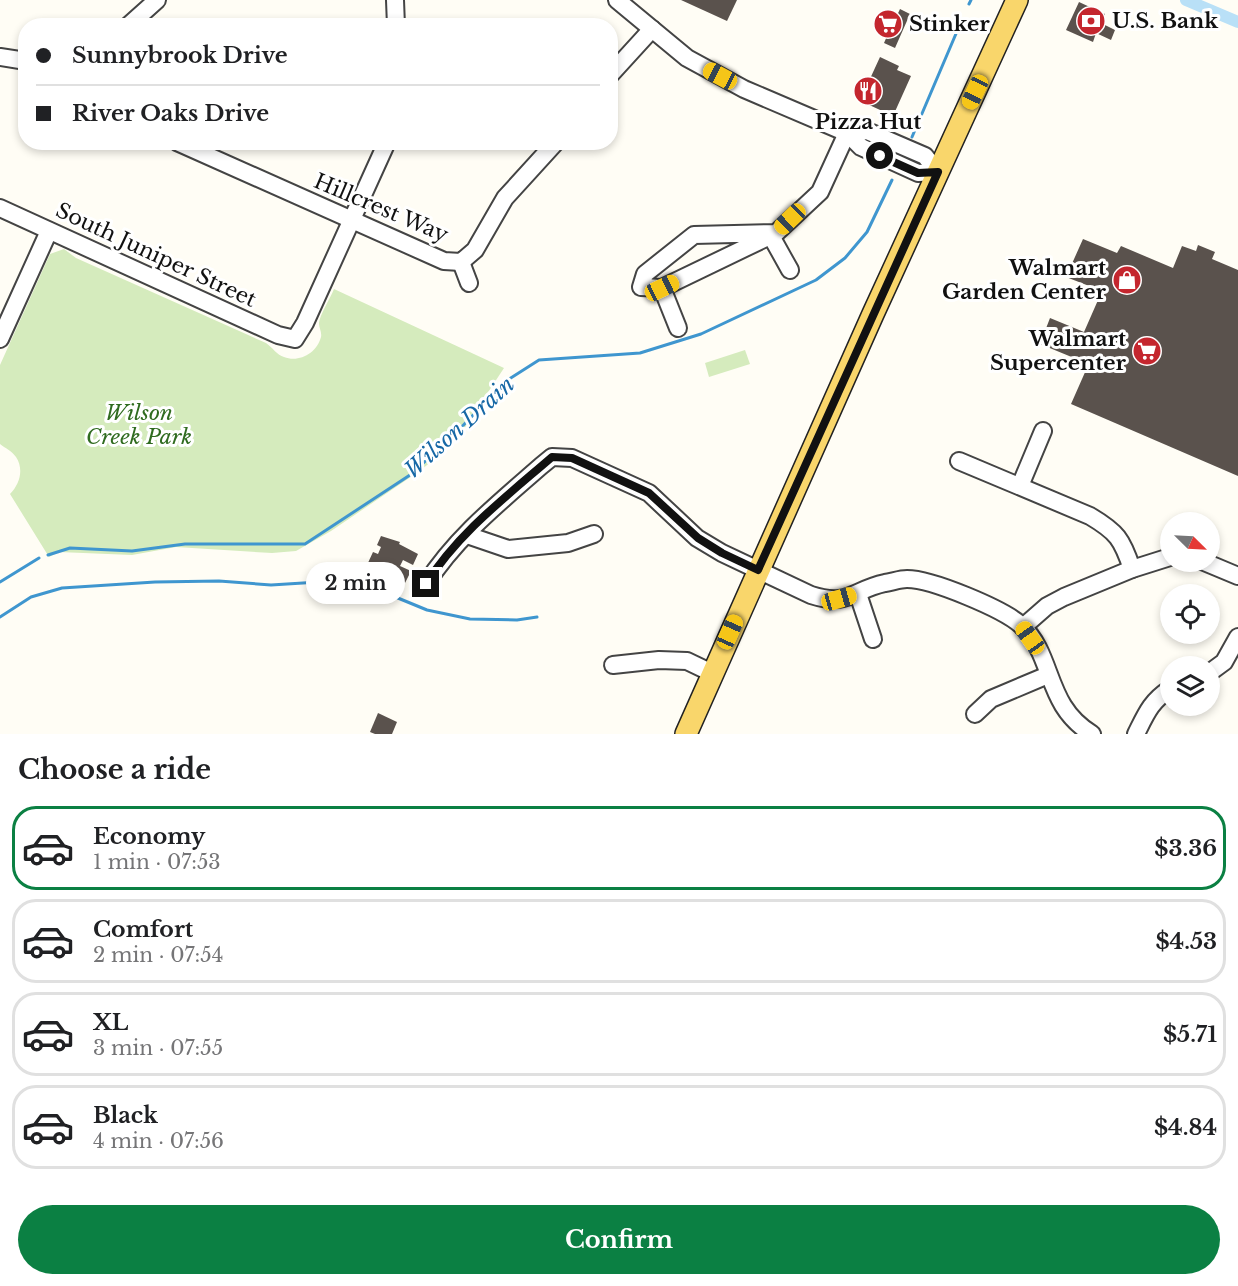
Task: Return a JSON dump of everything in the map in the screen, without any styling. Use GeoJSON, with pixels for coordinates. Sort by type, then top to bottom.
{"type":"FeatureCollection","features":[{"type":"Feature","properties":{"kind":"main road"},"geometry":{"type":"LineString","coordinates":[[686,734],[1017,0]]}},
{"type":"Feature","properties":{"kind":"street"},"geometry":{"type":"LineString","coordinates":[[137,18],[157,0]]}},
{"type":"Feature","properties":{"kind":"street"},"geometry":{"type":"LineString","coordinates":[[395,0],[396,18]]}},
{"type":"Feature","properties":{"kind":"street"},"geometry":{"type":"LineString","coordinates":[[617,0],[687,58],[728,80],[847,133],[861,147],[918,173],[938,172]]}},
{"type":"Feature","properties":{"kind":"street"},"geometry":{"type":"LineString","coordinates":[[618,66],[652,29]]}},
{"type":"Feature","properties":{"kind":"street"},"geometry":{"type":"LineString","coordinates":[[0,57],[18,60]]}},
{"type":"Feature","properties":{"kind":"street"},"geometry":{"type":"LineString","coordinates":[[773,235],[694,235],[645,274],[640,287],[662,288],[773,235],[819,192],[847,133]]}},
{"type":"Feature","properties":{"kind":"street","name":"Hillcrest Way"},"geometry":{"type":"LineString","coordinates":[[195,150],[444,261],[461,262],[475,250],[506,198],[549,150]]}},
{"type":"Feature","properties":{"kind":"street"},"geometry":{"type":"LineString","coordinates":[[353,222],[384,150]]}},
{"type":"Feature","properties":{"kind":"street","name":"South Juniper Street"},"geometry":{"type":"LineString","coordinates":[[0,208],[278,336],[295,339],[305,323],[353,222]]}},
{"type":"Feature","properties":{"kind":"street"},"geometry":{"type":"LineString","coordinates":[[0,339],[49,231]]}},
{"type":"Feature","properties":{"kind":"street"},"geometry":{"type":"LineString","coordinates":[[773,235],[790,270]]}},
{"type":"Feature","properties":{"kind":"street"},"geometry":{"type":"LineString","coordinates":[[461,262],[469,283]]}},
{"type":"Feature","properties":{"kind":"street"},"geometry":{"type":"LineString","coordinates":[[662,288],[678,328]]}},
{"type":"Feature","properties":{"kind":"street"},"geometry":{"type":"LineString","coordinates":[[1020,486],[1043,431]]}},
{"type":"Feature","properties":{"kind":"street"},"geometry":{"type":"LineString","coordinates":[[426,584],[473,526],[552,457],[572,458],[649,493],[698,538],[722,553],[811,595],[825,599],[839,599],[881,584],[908,579],[934,584],[996,609],[1023,627],[1038,649],[1056,696],[1082,728],[1092,734]]}},
{"type":"Feature","properties":{"kind":"street"},"geometry":{"type":"LineString","coordinates":[[959,461],[1090,516],[1110,528],[1124,545],[1132,569]]}},
{"type":"Feature","properties":{"kind":"street"},"geometry":{"type":"LineString","coordinates":[[467,535],[508,549],[568,543],[594,534]]}},
{"type":"Feature","properties":{"kind":"street"},"geometry":{"type":"LineString","coordinates":[[1023,627],[1047,606],[1064,597],[1160,560]]}},
{"type":"Feature","properties":{"kind":"street"},"geometry":{"type":"LineString","coordinates":[[1220,568],[1238,576]]}},
{"type":"Feature","properties":{"kind":"street"},"geometry":{"type":"LineString","coordinates":[[858,594],[873,639]]}},
{"type":"Feature","properties":{"kind":"street"},"geometry":{"type":"LineString","coordinates":[[1220,665],[1238,637]]}},
{"type":"Feature","properties":{"kind":"street"},"geometry":{"type":"LineString","coordinates":[[613,665],[659,660],[687,661],[712,674]]}},
{"type":"Feature","properties":{"kind":"street"},"geometry":{"type":"LineString","coordinates":[[975,714],[991,699],[1048,675]]}},
{"type":"Feature","properties":{"kind":"street"},"geometry":{"type":"LineString","coordinates":[[1136,734],[1146,712],[1160,696]]}},
{"type":"Feature","properties":{"kind":"green space","name":"Wilson Creek Park"},"geometry":{"type":"Polygon","coordinates":[[[64,249],[76,258],[266,343],[277,353],[290,359],[301,358],[316,348],[321,337],[320,321],[334,289],[504,368],[456,441],[421,470],[331,531],[296,551],[272,553],[176,547],[132,555],[59,552],[49,557],[10,494],[18,481],[20,466],[16,457],[0,444],[0,365],[50,254],[64,249]]]}},
{"type":"Feature","properties":{"kind":"green space"},"geometry":{"type":"Polygon","coordinates":[[[745,350],[750,364],[709,377],[705,363],[745,350]]]}},
{"type":"Feature","properties":{"kind":"building"},"geometry":{"type":"Polygon","coordinates":[[[681,0],[737,0],[727,21],[681,0]]]}},
{"type":"Feature","properties":{"kind":"building"},"geometry":{"type":"Polygon","coordinates":[[[1079,2],[1105,14],[1101,23],[1115,30],[1111,40],[1096,33],[1093,42],[1066,30],[1079,2]]]}},
{"type":"Feature","properties":{"kind":"building"},"geometry":{"type":"Polygon","coordinates":[[[900,9],[910,14],[895,48],[884,43],[891,27],[883,24],[884,21],[893,24],[900,9]]]}},
{"type":"Feature","properties":{"kind":"building"},"geometry":{"type":"Polygon","coordinates":[[[880,57],[899,66],[897,70],[911,76],[893,116],[865,103],[868,96],[863,94],[880,57]]]}},
{"type":"Feature","properties":{"kind":"building","name":"Walmart Supercenter"},"geometry":{"type":"Polygon","coordinates":[[[1083,239],[1117,253],[1121,246],[1173,268],[1182,246],[1196,251],[1198,245],[1215,252],[1212,259],[1238,270],[1238,476],[1071,404],[1086,370],[1071,364],[1074,358],[1040,344],[1050,318],[1084,332],[1102,291],[1066,277],[1083,239]]]}},
{"type":"Feature","properties":{"kind":"building"},"geometry":{"type":"Polygon","coordinates":[[[381,536],[400,542],[399,544],[418,554],[413,565],[403,560],[400,566],[411,571],[405,583],[385,576],[367,565],[373,552],[378,554],[381,547],[377,545],[381,536]]]}},
{"type":"Feature","properties":{"kind":"building"},"geometry":{"type":"Polygon","coordinates":[[[378,713],[397,722],[392,734],[370,732],[378,713]]]}},
{"type":"Feature","properties":{"kind":"waterway","name":"Wilson Drain"},"geometry":{"type":"LineString","coordinates":[[969,4],[971,0]]}},
{"type":"Feature","properties":{"kind":"waterway","name":"Wilson Drain"},"geometry":{"type":"LineString","coordinates":[[1186,0],[1238,22]]}},
{"type":"Feature","properties":{"kind":"waterway","name":"Wilson Drain"},"geometry":{"type":"LineString","coordinates":[[912,137],[958,29]]}},
{"type":"Feature","properties":{"kind":"waterway","name":"Wilson Drain"},"geometry":{"type":"LineString","coordinates":[[48,555],[70,548],[132,551],[185,544],[305,544],[410,475],[450,439],[506,381],[539,360],[640,353],[701,334],[816,280],[845,258],[867,232],[892,180]]}},
{"type":"Feature","properties":{"kind":"waterway","name":"Wilson Drain"},"geometry":{"type":"LineString","coordinates":[[0,582],[39,558]]}},
{"type":"Feature","properties":{"kind":"waterway"},"geometry":{"type":"LineString","coordinates":[[0,617],[31,597],[62,588],[155,582],[219,581],[271,585],[335,581],[376,589],[427,610],[470,619],[517,620],[537,617]]}},
{"type":"Feature","properties":{"kind":"place","name":"U.S. Bank"},"geometry":{"type":"Point","coordinates":[1091,21]}},
{"type":"Feature","properties":{"kind":"place","name":"Stinker"},"geometry":{"type":"Point","coordinates":[888,24]}},
{"type":"Feature","properties":{"kind":"place","name":"Pizza Hut"},"geometry":{"type":"Point","coordinates":[868,91]}},
{"type":"Feature","properties":{"kind":"place","name":"Walmart Garden Center"},"geometry":{"type":"Point","coordinates":[1127,280]}},
{"type":"Feature","properties":{"kind":"place","name":"Walmart Supercenter"},"geometry":{"type":"Point","coordinates":[1147,351]}},
{"type":"Feature","properties":{"kind":"route"},"geometry":{"type":"LineString","coordinates":[[426,584],[435,570],[473,526],[552,457],[572,458],[649,493],[698,538],[722,553],[758,570],[938,172],[918,173],[880,156]]}}]}
